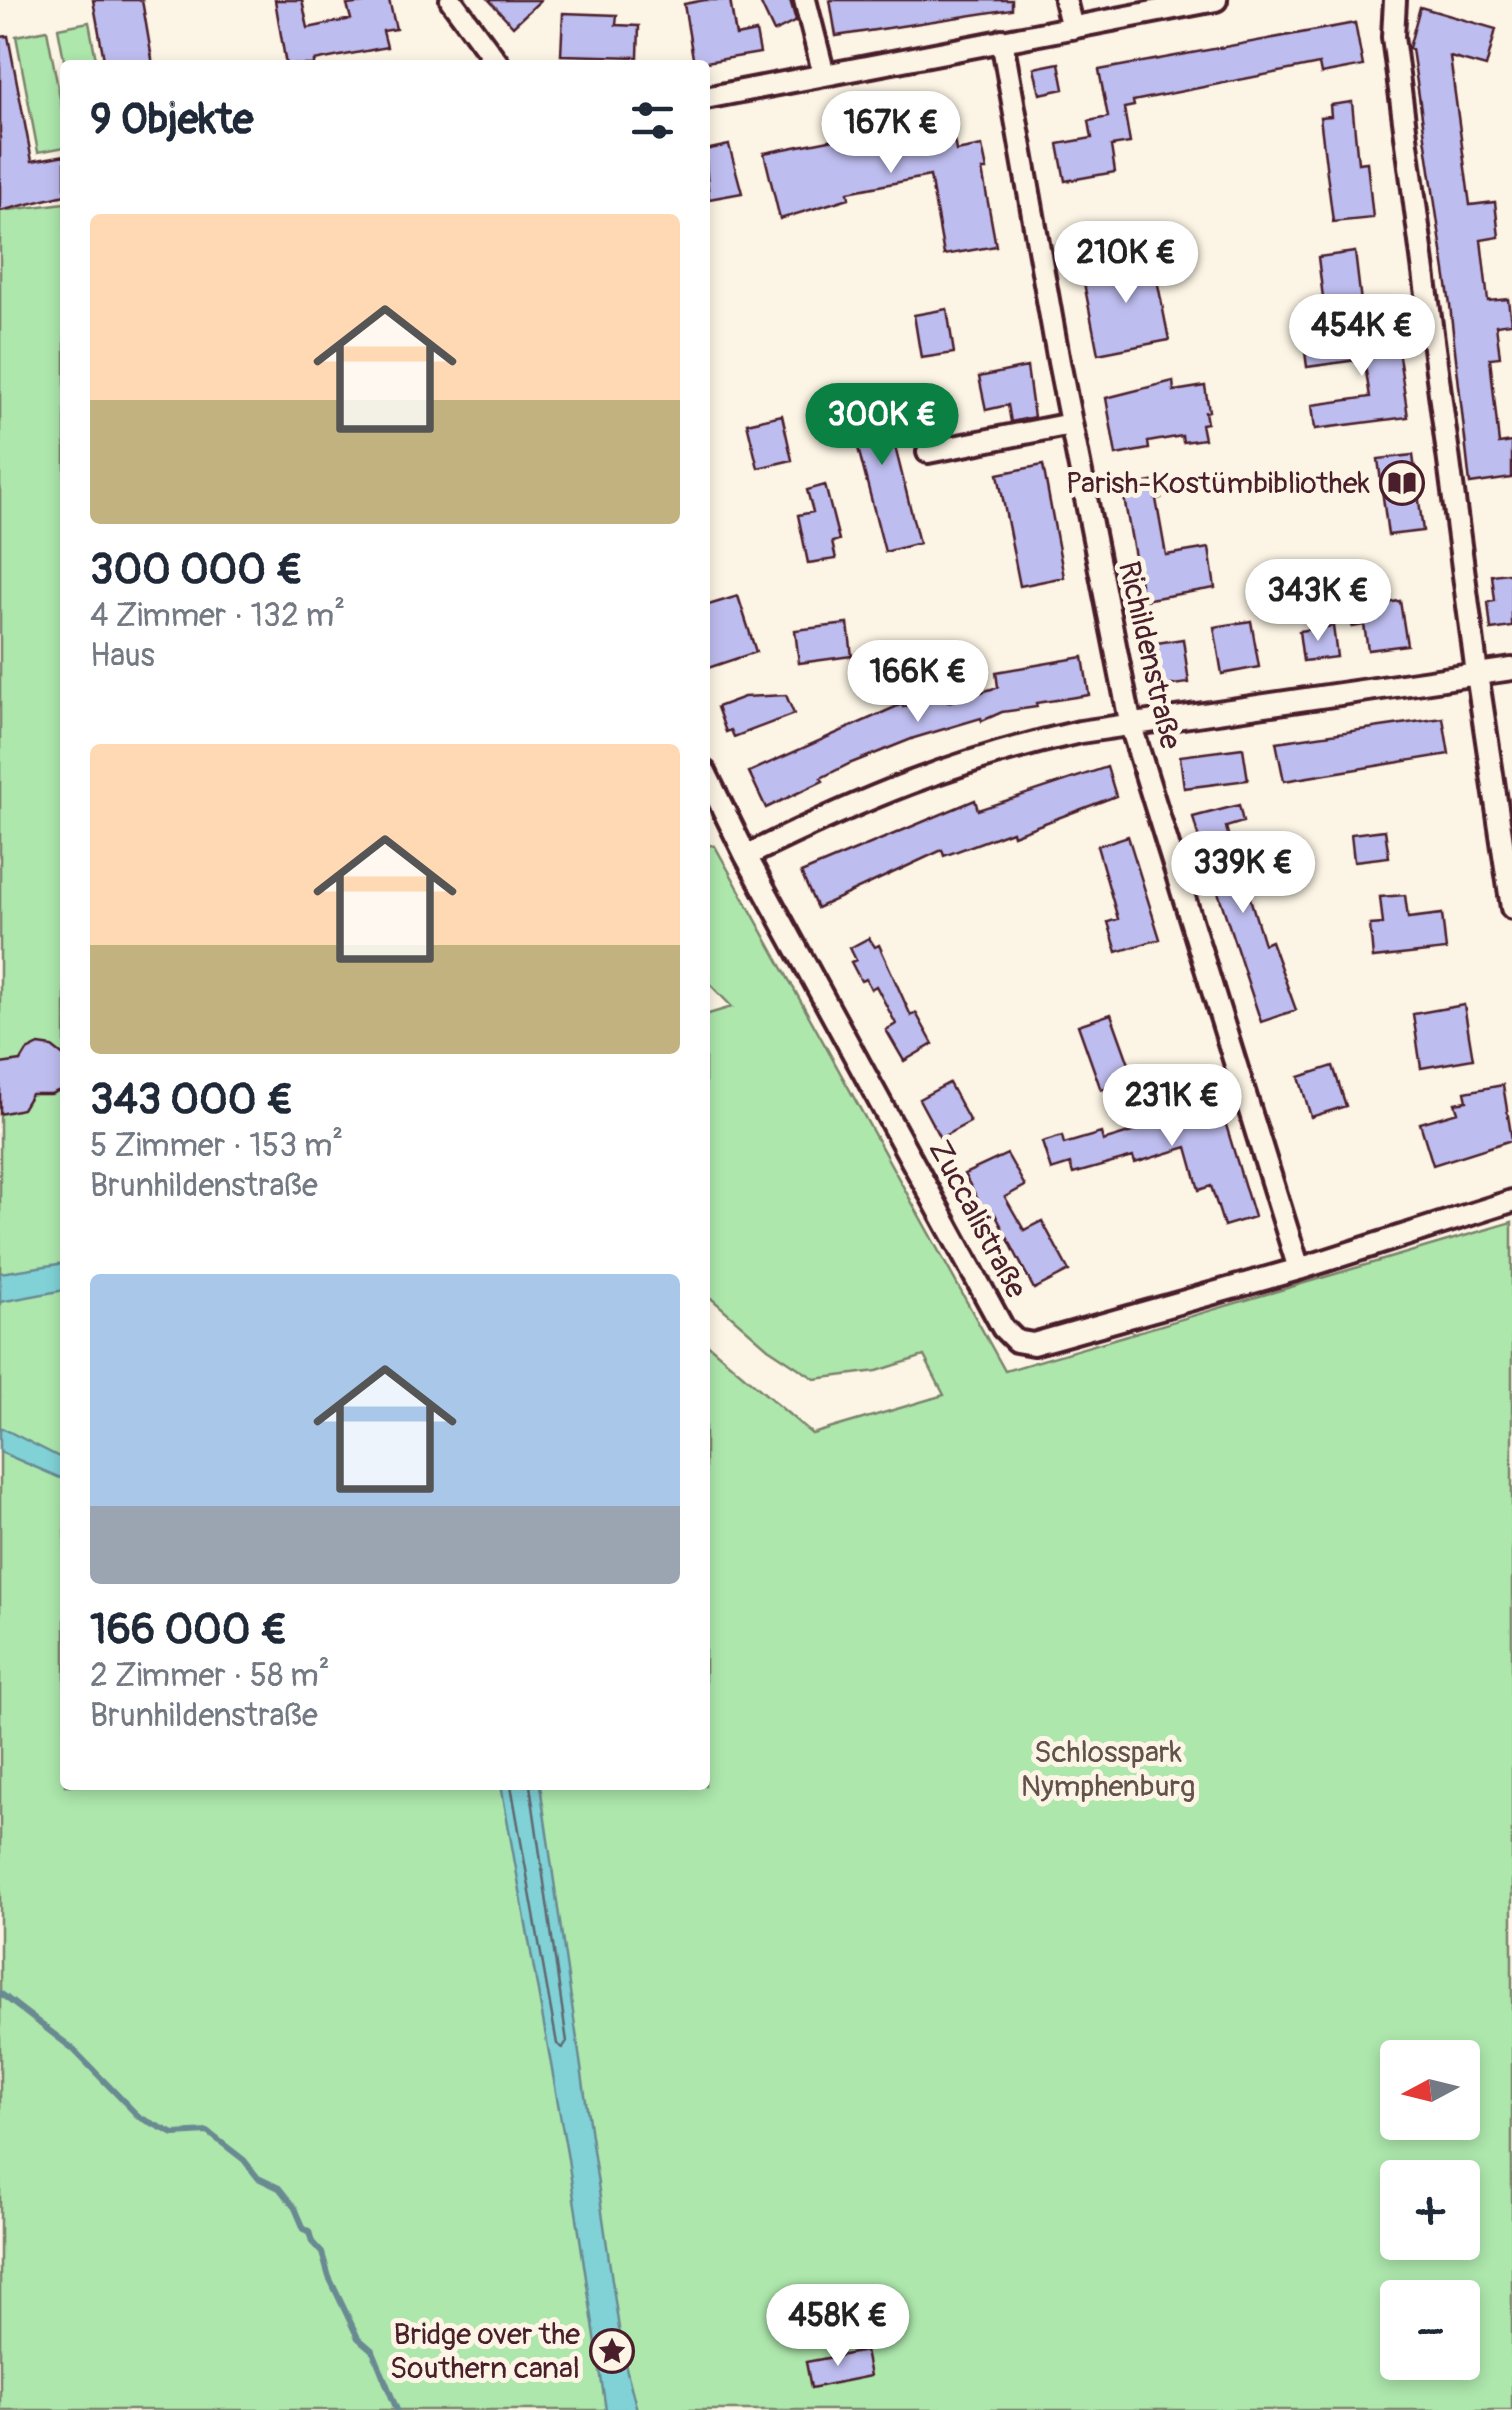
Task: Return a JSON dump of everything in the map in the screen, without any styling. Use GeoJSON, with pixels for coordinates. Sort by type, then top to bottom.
{"type":"FeatureCollection","features":[{"type":"Feature","properties":{"kind":"street"},"geometry":{"type":"LineString","coordinates":[[806,0],[824,75]]}},
{"type":"Feature","properties":{"kind":"street"},"geometry":{"type":"LineString","coordinates":[[1065,0],[1072,28]]}},
{"type":"Feature","properties":{"kind":"street"},"geometry":{"type":"LineString","coordinates":[[710,97],[1216,0]]}},
{"type":"Feature","properties":{"kind":"street"},"geometry":{"type":"LineString","coordinates":[[1396,0],[1392,37],[1512,908]]}},
{"type":"Feature","properties":{"kind":"street"},"geometry":{"type":"LineString","coordinates":[[460,3],[496,60]]}},
{"type":"Feature","properties":{"kind":"street","name":"Richildenstraße"},"geometry":{"type":"LineString","coordinates":[[1002,40],[1131,726],[1298,1269]]}},
{"type":"Feature","properties":{"kind":"street"},"geometry":{"type":"LineString","coordinates":[[928,452],[1072,424]]}},
{"type":"Feature","properties":{"kind":"street"},"geometry":{"type":"LineString","coordinates":[[746,856],[864,798],[965,761],[1064,736],[1512,669]]}},
{"type":"Feature","properties":{"kind":"street","name":"Zuccalistraße"},"geometry":{"type":"LineString","coordinates":[[710,782],[746,856],[1004,1328],[1016,1341],[1033,1344],[1298,1269],[1512,1201]]}},
{"type":"Feature","properties":{"kind":"green space"},"geometry":{"type":"Polygon","coordinates":[[[89,22],[96,60],[64,60],[58,28],[89,22]]]}},
{"type":"Feature","properties":{"kind":"green space"},"geometry":{"type":"Polygon","coordinates":[[[47,30],[60,98],[60,148],[38,152],[16,36],[47,30]]]}},
{"type":"Feature","properties":{"kind":"green space","name":"Schlosspark Nymphenburg"},"geometry":{"type":"Polygon","coordinates":[[[60,204],[60,1790],[710,1790],[710,1346],[812,1434],[944,1395],[924,1356],[877,1371],[815,1379],[768,1348],[710,1297],[710,1014],[732,1007],[710,984],[710,845],[715,846],[1005,1371],[1512,1222],[1512,2410],[0,2410],[0,211],[60,204]]]}},
{"type":"Feature","properties":{"kind":"water"},"geometry":{"type":"Polygon","coordinates":[[[60,1264],[60,1291],[0,1302],[0,1273],[60,1264]]]}},
{"type":"Feature","properties":{"kind":"water"},"geometry":{"type":"Polygon","coordinates":[[[0,1427],[60,1457],[60,1478],[0,1452],[0,1427]]]}},
{"type":"Feature","properties":{"kind":"water"},"geometry":{"type":"Polygon","coordinates":[[[502,1790],[541,1790],[623,2356],[637,2410],[606,2410],[568,2159],[502,1790]]]}},
{"type":"Feature","properties":{"kind":"building"},"geometry":{"type":"Polygon","coordinates":[[[93,0],[142,0],[152,60],[104,60],[93,0]]]}},
{"type":"Feature","properties":{"kind":"building"},"geometry":{"type":"Polygon","coordinates":[[[275,0],[302,0],[308,28],[351,19],[347,5],[389,0],[396,29],[383,31],[387,47],[319,60],[285,60],[275,0]]]}},
{"type":"Feature","properties":{"kind":"building"},"geometry":{"type":"Polygon","coordinates":[[[489,0],[541,0],[513,26],[489,0]]]}},
{"type":"Feature","properties":{"kind":"building"},"geometry":{"type":"Polygon","coordinates":[[[730,0],[736,36],[756,32],[760,53],[710,61],[693,60],[684,4],[730,0]]]}},
{"type":"Feature","properties":{"kind":"building"},"geometry":{"type":"Polygon","coordinates":[[[759,0],[790,0],[796,21],[774,32],[759,0]]]}},
{"type":"Feature","properties":{"kind":"building"},"geometry":{"type":"Polygon","coordinates":[[[830,0],[1012,0],[1012,9],[836,36],[830,0]]]}},
{"type":"Feature","properties":{"kind":"building"},"geometry":{"type":"Polygon","coordinates":[[[1420,7],[1496,29],[1486,67],[1450,57],[1470,205],[1495,202],[1499,237],[1481,240],[1488,301],[1508,299],[1511,323],[1496,325],[1500,357],[1490,358],[1499,444],[1512,442],[1512,478],[1470,484],[1450,305],[1409,48],[1420,7]]]}},
{"type":"Feature","properties":{"kind":"building"},"geometry":{"type":"Polygon","coordinates":[[[563,13],[617,15],[616,25],[639,26],[638,57],[561,55],[563,13]]]}},
{"type":"Feature","properties":{"kind":"building"},"geometry":{"type":"Polygon","coordinates":[[[1355,23],[1363,66],[1321,74],[1319,64],[1133,101],[1134,106],[1124,108],[1130,143],[1111,146],[1115,172],[1065,181],[1058,144],[1092,138],[1089,121],[1108,117],[1099,70],[1355,23]]]}},
{"type":"Feature","properties":{"kind":"building"},"geometry":{"type":"Polygon","coordinates":[[[8,36],[32,161],[60,156],[60,196],[0,211],[0,37],[8,36]]]}},
{"type":"Feature","properties":{"kind":"building"},"geometry":{"type":"Polygon","coordinates":[[[1059,63],[1064,89],[1040,94],[1034,68],[1059,63]]]}},
{"type":"Feature","properties":{"kind":"building"},"geometry":{"type":"Polygon","coordinates":[[[1352,102],[1358,163],[1367,162],[1373,218],[1333,222],[1320,117],[1331,116],[1330,105],[1352,102]]]}},
{"type":"Feature","properties":{"kind":"building"},"geometry":{"type":"Polygon","coordinates":[[[950,116],[956,151],[982,146],[987,170],[982,170],[996,246],[944,255],[930,176],[848,192],[849,198],[780,219],[764,153],[950,116]]]}},
{"type":"Feature","properties":{"kind":"building"},"geometry":{"type":"Polygon","coordinates":[[[729,145],[742,193],[710,199],[710,149],[729,145]]]}},
{"type":"Feature","properties":{"kind":"building"},"geometry":{"type":"Polygon","coordinates":[[[1355,252],[1361,302],[1324,306],[1318,257],[1355,252]]]}},
{"type":"Feature","properties":{"kind":"building"},"geometry":{"type":"Polygon","coordinates":[[[1153,259],[1169,340],[1098,354],[1082,273],[1153,259]]]}},
{"type":"Feature","properties":{"kind":"building"},"geometry":{"type":"Polygon","coordinates":[[[947,309],[954,353],[921,358],[914,315],[947,309]]]}},
{"type":"Feature","properties":{"kind":"building"},"geometry":{"type":"Polygon","coordinates":[[[1395,329],[1408,417],[1315,429],[1312,405],[1370,397],[1364,359],[1307,367],[1304,344],[1395,329]]]}},
{"type":"Feature","properties":{"kind":"building"},"geometry":{"type":"Polygon","coordinates":[[[1027,367],[1034,417],[1011,422],[1008,405],[986,410],[979,377],[1027,367]]]}},
{"type":"Feature","properties":{"kind":"building"},"geometry":{"type":"Polygon","coordinates":[[[1173,381],[1174,391],[1205,386],[1209,411],[1205,412],[1207,423],[1201,424],[1204,439],[1183,442],[1182,436],[1148,442],[1149,449],[1116,455],[1106,398],[1173,381]]]}},
{"type":"Feature","properties":{"kind":"building"},"geometry":{"type":"Polygon","coordinates":[[[880,386],[919,543],[885,552],[844,394],[880,386]]]}},
{"type":"Feature","properties":{"kind":"building"},"geometry":{"type":"Polygon","coordinates":[[[782,415],[792,460],[758,468],[747,423],[782,415]]]}},
{"type":"Feature","properties":{"kind":"building"},"geometry":{"type":"Polygon","coordinates":[[[1413,455],[1423,531],[1388,535],[1378,459],[1413,455]]]}},
{"type":"Feature","properties":{"kind":"building"},"geometry":{"type":"Polygon","coordinates":[[[1043,465],[1064,577],[1020,586],[998,474],[1043,465]]]}},
{"type":"Feature","properties":{"kind":"building"},"geometry":{"type":"Polygon","coordinates":[[[1158,481],[1161,498],[1156,499],[1166,555],[1209,548],[1215,588],[1143,600],[1122,487],[1158,481]]]}},
{"type":"Feature","properties":{"kind":"building"},"geometry":{"type":"Polygon","coordinates":[[[825,485],[839,540],[832,542],[836,559],[808,563],[798,515],[813,512],[807,490],[825,485]]]}},
{"type":"Feature","properties":{"kind":"building"},"geometry":{"type":"Polygon","coordinates":[[[1492,575],[1512,576],[1512,627],[1491,630],[1488,602],[1495,601],[1492,575]]]}},
{"type":"Feature","properties":{"kind":"building"},"geometry":{"type":"Polygon","coordinates":[[[738,596],[756,652],[710,667],[710,604],[738,596]]]}},
{"type":"Feature","properties":{"kind":"building"},"geometry":{"type":"Polygon","coordinates":[[[1368,598],[1369,605],[1400,601],[1407,645],[1368,650],[1364,625],[1352,627],[1349,601],[1368,598]]]}},
{"type":"Feature","properties":{"kind":"building"},"geometry":{"type":"Polygon","coordinates":[[[1251,621],[1259,667],[1222,674],[1214,627],[1251,621]]]}},
{"type":"Feature","properties":{"kind":"building"},"geometry":{"type":"Polygon","coordinates":[[[848,624],[852,656],[799,663],[795,630],[848,624]]]}},
{"type":"Feature","properties":{"kind":"building"},"geometry":{"type":"Polygon","coordinates":[[[1333,626],[1337,657],[1303,661],[1299,631],[1333,626]]]}},
{"type":"Feature","properties":{"kind":"building"},"geometry":{"type":"Polygon","coordinates":[[[1183,639],[1189,683],[1156,687],[1150,644],[1183,639]]]}},
{"type":"Feature","properties":{"kind":"building"},"geometry":{"type":"Polygon","coordinates":[[[1083,657],[1089,695],[1036,703],[1037,707],[1002,712],[914,738],[849,764],[766,808],[749,772],[902,704],[903,707],[946,694],[948,702],[998,687],[996,672],[1083,657]]]}},
{"type":"Feature","properties":{"kind":"building"},"geometry":{"type":"Polygon","coordinates":[[[786,695],[794,714],[734,737],[731,730],[726,732],[717,707],[744,697],[786,695]]]}},
{"type":"Feature","properties":{"kind":"building"},"geometry":{"type":"Polygon","coordinates":[[[1443,718],[1449,754],[1284,781],[1276,742],[1443,718]]]}},
{"type":"Feature","properties":{"kind":"building"},"geometry":{"type":"Polygon","coordinates":[[[1243,748],[1248,780],[1184,788],[1180,756],[1243,748]]]}},
{"type":"Feature","properties":{"kind":"building"},"geometry":{"type":"Polygon","coordinates":[[[1107,767],[1116,796],[1013,835],[1012,831],[944,856],[942,850],[817,908],[801,873],[975,800],[978,810],[1107,767]]]}},
{"type":"Feature","properties":{"kind":"building"},"geometry":{"type":"Polygon","coordinates":[[[1239,805],[1243,822],[1226,827],[1242,886],[1246,885],[1264,944],[1271,941],[1296,1010],[1261,1022],[1209,865],[1206,866],[1193,817],[1239,805]]]}},
{"type":"Feature","properties":{"kind":"building"},"geometry":{"type":"Polygon","coordinates":[[[1385,830],[1389,857],[1354,861],[1351,834],[1385,830]]]}},
{"type":"Feature","properties":{"kind":"building"},"geometry":{"type":"Polygon","coordinates":[[[1128,836],[1160,939],[1117,952],[1108,922],[1118,919],[1097,846],[1128,836]]]}},
{"type":"Feature","properties":{"kind":"building"},"geometry":{"type":"Polygon","coordinates":[[[1405,895],[1408,918],[1442,914],[1446,950],[1373,958],[1370,925],[1383,924],[1380,897],[1405,895]]]}},
{"type":"Feature","properties":{"kind":"building"},"geometry":{"type":"Polygon","coordinates":[[[869,938],[875,947],[879,945],[911,1016],[916,1013],[933,1044],[904,1061],[886,1030],[896,1024],[876,986],[871,989],[866,979],[861,981],[851,962],[856,960],[850,948],[869,938]]]}},
{"type":"Feature","properties":{"kind":"building"},"geometry":{"type":"Polygon","coordinates":[[[1464,1005],[1473,1059],[1421,1068],[1413,1014],[1464,1005]]]}},
{"type":"Feature","properties":{"kind":"building"},"geometry":{"type":"Polygon","coordinates":[[[1111,1014],[1134,1078],[1101,1090],[1078,1025],[1111,1014]]]}},
{"type":"Feature","properties":{"kind":"building"},"geometry":{"type":"Polygon","coordinates":[[[39,1045],[60,1053],[60,1090],[31,1094],[22,1109],[0,1114],[0,1064],[21,1061],[27,1051],[39,1045]]]}},
{"type":"Feature","properties":{"kind":"building"},"geometry":{"type":"Polygon","coordinates":[[[1333,1066],[1346,1106],[1311,1117],[1299,1077],[1333,1066]]]}},
{"type":"Feature","properties":{"kind":"building"},"geometry":{"type":"Polygon","coordinates":[[[1197,1069],[1209,1105],[1219,1102],[1254,1217],[1224,1226],[1211,1186],[1199,1190],[1187,1147],[1135,1163],[1133,1157],[1073,1174],[1070,1164],[1051,1170],[1042,1142],[1062,1136],[1064,1144],[1101,1133],[1103,1141],[1188,1115],[1175,1076],[1197,1069]]]}},
{"type":"Feature","properties":{"kind":"building"},"geometry":{"type":"Polygon","coordinates":[[[949,1083],[970,1122],[940,1138],[919,1099],[949,1083]]]}},
{"type":"Feature","properties":{"kind":"building"},"geometry":{"type":"Polygon","coordinates":[[[1503,1085],[1512,1140],[1433,1165],[1420,1123],[1458,1112],[1455,1103],[1467,1101],[1465,1092],[1503,1085]]]}},
{"type":"Feature","properties":{"kind":"building"},"geometry":{"type":"Polygon","coordinates":[[[1007,1154],[1025,1186],[1005,1197],[1024,1230],[1042,1221],[1069,1271],[1034,1289],[995,1214],[988,1218],[964,1174],[1007,1154]]]}},
{"type":"Feature","properties":{"kind":"building"},"geometry":{"type":"Polygon","coordinates":[[[865,2351],[870,2376],[811,2388],[806,2362],[865,2351]]]}},
{"type":"Feature","properties":{"kind":"waterway"},"geometry":{"type":"LineString","coordinates":[[0,1993],[72,2048],[139,2117],[174,2134],[208,2132],[244,2160],[258,2178],[279,2188],[322,2253],[358,2338],[373,2351],[397,2410]]}},
{"type":"Feature","properties":{"kind":"place","name":"Parish-Kostümbibliothek"},"geometry":{"type":"Point","coordinates":[1402,483]}},
{"type":"Feature","properties":{"kind":"place","name":"Bridge over the Southern canal"},"geometry":{"type":"Point","coordinates":[612,2351]}}]}
